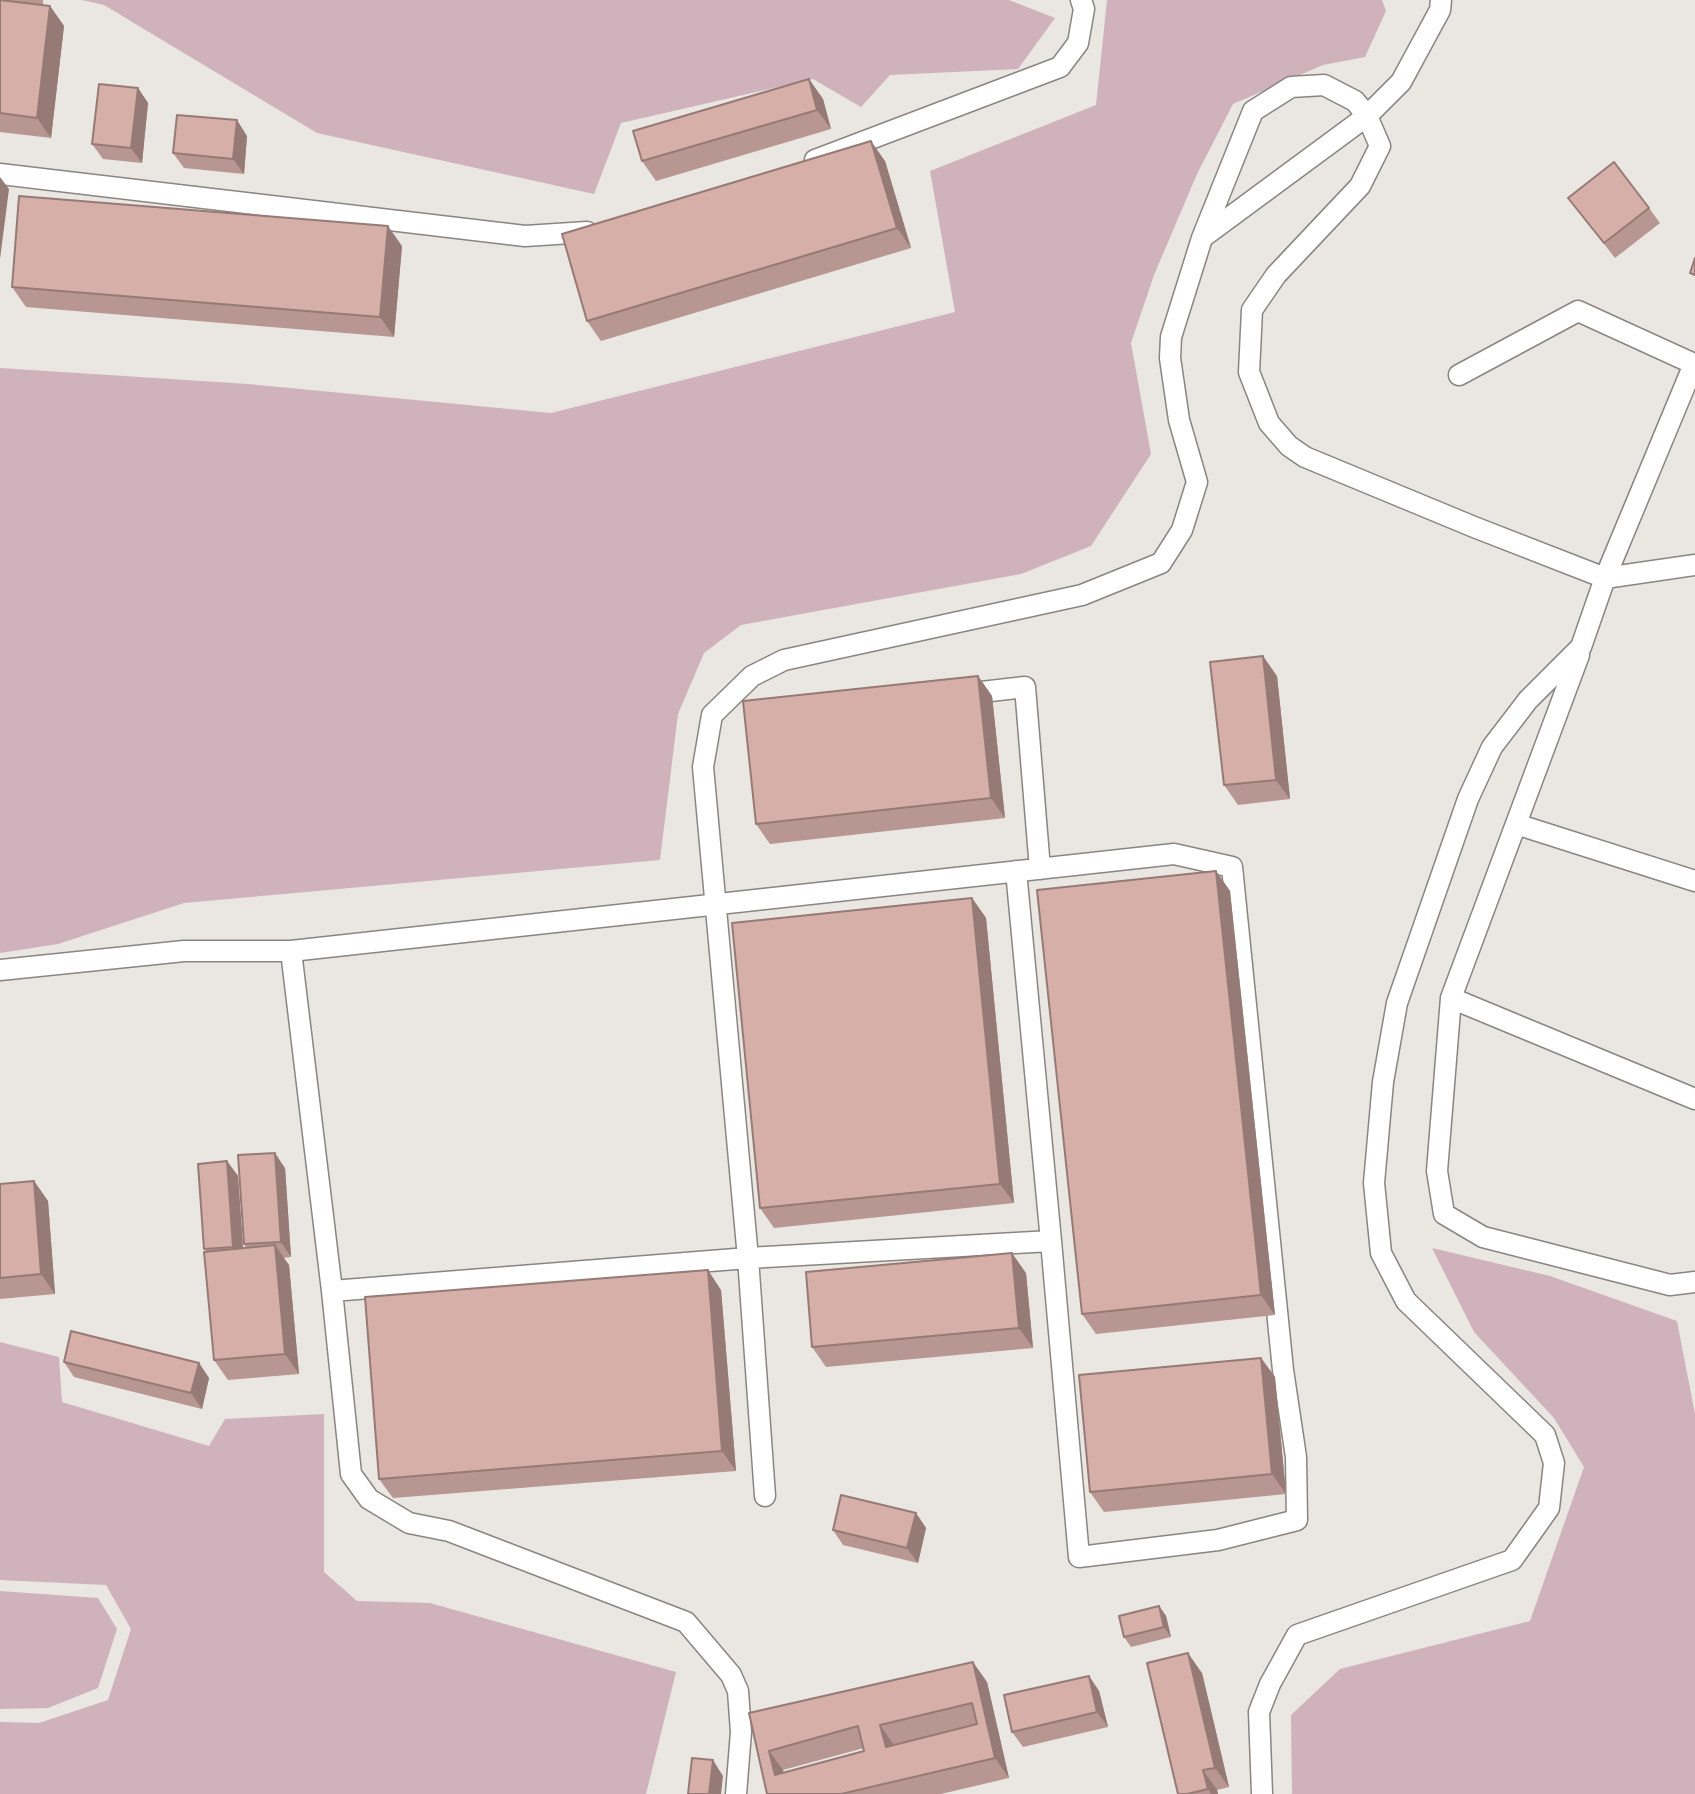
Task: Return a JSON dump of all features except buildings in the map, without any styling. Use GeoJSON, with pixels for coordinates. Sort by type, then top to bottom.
{"type":"FeatureCollection","features":[{"type":"Feature","properties":{"kind":"lane"},"geometry":{"type":"LineString","coordinates":[[794,168],[1060,67],[1078,43],[1084,9],[1081,0]]}},
{"type":"Feature","properties":{"kind":"lane"},"geometry":{"type":"LineString","coordinates":[[1202,238],[1367,116],[1401,82],[1440,10],[1441,0]]}},
{"type":"Feature","properties":{"kind":"lane"},"geometry":{"type":"LineString","coordinates":[[765,1496],[748,1258],[703,767],[712,715],[752,676],[784,660],[1082,595],[1161,563],[1182,530],[1197,482],[1179,420],[1170,358],[1171,337],[1202,238],[1253,111],[1291,87],[1324,85],[1355,101],[1367,116],[1380,146],[1360,186],[1276,275],[1252,310],[1249,372],[1269,423],[1289,446],[1305,457],[1605,578],[1695,565]]}},
{"type":"Feature","properties":{"kind":"lane"},"geometry":{"type":"LineString","coordinates":[[0,174],[525,236],[603,229]]}},
{"type":"Feature","properties":{"kind":"lane"},"geometry":{"type":"LineString","coordinates":[[1459,375],[1578,311],[1694,364],[1605,578],[1451,998],[1437,1171],[1444,1214],[1483,1237],[1670,1285],[1695,1282]]}},
{"type":"Feature","properties":{"kind":"lane"},"geometry":{"type":"LineString","coordinates":[[1262,1794],[1259,1712],[1297,1635],[1512,1560],[1549,1508],[1554,1463],[1545,1435],[1406,1301],[1381,1253],[1374,1183],[1383,1082],[1397,1003],[1468,799],[1492,747],[1528,700],[1581,647]]}},
{"type":"Feature","properties":{"kind":"lane"},"geometry":{"type":"LineString","coordinates":[[938,697],[1025,687],[1040,869]]}},
{"type":"Feature","properties":{"kind":"lane"},"geometry":{"type":"LineString","coordinates":[[712,715],[743,713]]}},
{"type":"Feature","properties":{"kind":"lane"},"geometry":{"type":"LineString","coordinates":[[1516,824],[1695,881]]}},
{"type":"Feature","properties":{"kind":"lane"},"geometry":{"type":"LineString","coordinates":[[0,970],[184,951],[291,951],[1016,871],[1174,854],[1232,867],[1275,1371],[1296,1457],[1297,1520],[1218,1540],[1079,1557],[1073,1390],[1051,1241],[1016,871]]}},
{"type":"Feature","properties":{"kind":"lane"},"geometry":{"type":"LineString","coordinates":[[291,951],[351,1474],[369,1499],[409,1523],[449,1531],[686,1622],[731,1675],[738,1691],[741,1732],[736,1794]]}},
{"type":"Feature","properties":{"kind":"lane"},"geometry":{"type":"LineString","coordinates":[[1451,998],[1695,1099]]}},
{"type":"Feature","properties":{"kind":"lane"},"geometry":{"type":"LineString","coordinates":[[332,1291],[748,1258],[1051,1241]]}},
{"type":"Feature","properties":{"kind":"shaded area"},"geometry":{"type":"Polygon","coordinates":[[[82,0],[1009,0],[1055,18],[1018,69],[890,75],[861,107],[813,79],[621,123],[594,194],[317,133],[104,5],[82,0]]]}},
{"type":"Feature","properties":{"kind":"shaded area"},"geometry":{"type":"Polygon","coordinates":[[[1107,0],[1382,0],[1386,11],[1365,57],[1323,65],[1233,104],[1197,174],[1154,275],[1131,343],[1151,454],[1091,546],[1021,574],[741,625],[704,653],[678,714],[660,860],[184,903],[58,944],[0,953],[0,368],[248,384],[551,413],[955,312],[930,171],[1096,105],[1107,0]]]}},
{"type":"Feature","properties":{"kind":"shaded area"},"geometry":{"type":"Polygon","coordinates":[[[1432,1248],[1550,1276],[1677,1321],[1695,1414],[1695,1794],[1292,1794],[1291,1715],[1340,1669],[1530,1621],[1584,1467],[1554,1418],[1474,1332],[1432,1248]]]}},
{"type":"Feature","properties":{"kind":"shaded area"},"geometry":{"type":"Polygon","coordinates":[[[0,1342],[59,1357],[62,1402],[209,1446],[225,1419],[324,1414],[324,1572],[357,1601],[430,1603],[676,1672],[646,1794],[0,1794],[0,1722],[39,1723],[108,1700],[131,1629],[106,1585],[0,1580],[0,1342]]]}},
{"type":"Feature","properties":{"kind":"shaded area"},"geometry":{"type":"Polygon","coordinates":[[[0,1591],[98,1598],[117,1629],[98,1688],[48,1708],[0,1709],[0,1591]]]}}]}
